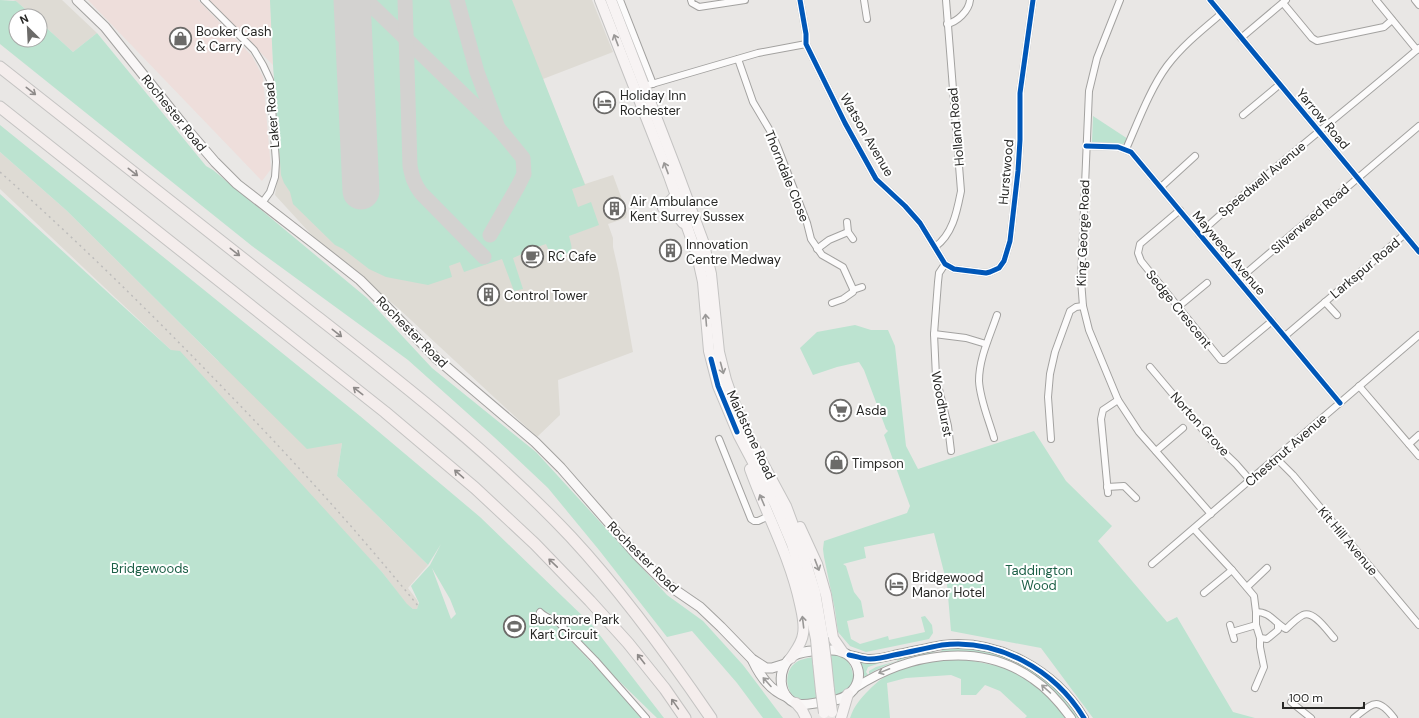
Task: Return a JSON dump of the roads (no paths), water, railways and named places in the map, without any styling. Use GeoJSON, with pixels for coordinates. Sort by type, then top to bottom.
{"type":"FeatureCollection","features":[{"type":"Feature","properties":{"kind":"highway"},"geometry":{"type":"LineString","coordinates":[[0,67],[403,385],[487,456],[550,516],[590,558],[657,641],[711,718]]}},
{"type":"Feature","properties":{"kind":"highway"},"geometry":{"type":"LineString","coordinates":[[0,107],[385,412],[475,488],[535,544],[590,601],[628,643],[685,718]]}},
{"type":"Feature","properties":{"kind":"main road","name":"Rochester Road"},"geometry":{"type":"LineString","coordinates":[[77,0],[109,33],[185,128],[237,184],[360,280],[436,358],[535,442],[566,473],[600,514],[636,554],[665,583],[700,608],[721,626],[752,659],[766,668],[772,668],[788,661]]}},
{"type":"Feature","properties":{"kind":"main road","name":"Maidstone Road"},"geometry":{"type":"LineString","coordinates":[[600,0],[688,227],[702,272],[711,359],[725,404],[739,436]]}},
{"type":"Feature","properties":{"kind":"main road","name":"Maidstone Road"},"geometry":{"type":"LineString","coordinates":[[611,0],[649,85],[709,262],[713,285],[720,358],[727,385],[752,443],[786,506],[815,592],[828,715]]}},
{"type":"Feature","properties":{"kind":"main road"},"geometry":{"type":"LineString","coordinates":[[676,195],[663,208],[676,213],[688,227]]}},
{"type":"Feature","properties":{"kind":"main road"},"geometry":{"type":"LineString","coordinates":[[739,436],[766,518],[793,576],[803,621],[803,635],[802,641],[782,672],[781,679],[784,691],[802,710],[806,718]]}},
{"type":"Feature","properties":{"kind":"main road"},"geometry":{"type":"LineString","coordinates":[[739,436],[775,504],[792,544],[820,639]]}},
{"type":"Feature","properties":{"kind":"main road"},"geometry":{"type":"LineString","coordinates":[[786,506],[794,517],[818,564],[826,595],[833,638],[855,662],[858,669],[858,680],[841,718]]}},
{"type":"Feature","properties":{"kind":"main road"},"geometry":{"type":"LineString","coordinates":[[788,661],[798,654],[834,650],[846,653]]}},
{"type":"Feature","properties":{"kind":"main road","name":"Rochester Road"},"geometry":{"type":"LineString","coordinates":[[752,659],[757,670],[768,684],[779,693],[793,701]]}},
{"type":"Feature","properties":{"kind":"main road"},"geometry":{"type":"LineString","coordinates":[[793,701],[809,704],[835,701],[852,691]]}},
{"type":"Feature","properties":{"kind":"street","name":"Laker Road"},"geometry":{"type":"LineString","coordinates":[[204,0],[254,50],[262,61],[270,80],[276,162],[275,176],[270,192],[262,203]]}},
{"type":"Feature","properties":{"kind":"street"},"geometry":{"type":"LineString","coordinates":[[620,0],[649,85],[765,51],[806,44],[806,34],[800,0]]}},
{"type":"Feature","properties":{"kind":"street"},"geometry":{"type":"LineString","coordinates":[[690,0],[699,7],[745,0]]}},
{"type":"Feature","properties":{"kind":"street"},"geometry":{"type":"LineString","coordinates":[[864,0],[867,19]]}},
{"type":"Feature","properties":{"kind":"street","name":"Holland Road"},"geometry":{"type":"LineString","coordinates":[[935,247],[948,235],[957,211],[961,191],[946,0]]}},
{"type":"Feature","properties":{"kind":"street"},"geometry":{"type":"LineString","coordinates":[[947,24],[954,21],[967,10],[970,0]]}},
{"type":"Feature","properties":{"kind":"street","name":"Hurstwood"},"geometry":{"type":"LineString","coordinates":[[945,264],[954,269],[986,273],[999,268],[1004,260],[1010,241],[1012,224],[1019,156],[1020,93],[1033,0]]}},
{"type":"Feature","properties":{"kind":"street","name":"King George Road"},"geometry":{"type":"LineString","coordinates":[[1120,0],[1097,58],[1089,91],[1081,280],[1083,306],[1090,330],[1118,400],[1135,426],[1211,514]]}},
{"type":"Feature","properties":{"kind":"street","name":"Yarrow Road"},"geometry":{"type":"LineString","coordinates":[[1210,0],[1419,252]]}},
{"type":"Feature","properties":{"kind":"street"},"geometry":{"type":"LineString","coordinates":[[1376,0],[1418,49]]}},
{"type":"Feature","properties":{"kind":"street"},"geometry":{"type":"LineString","coordinates":[[1415,0],[1419,4]]}},
{"type":"Feature","properties":{"kind":"street"},"geometry":{"type":"LineString","coordinates":[[1241,38],[1284,2],[1312,38],[1317,41],[1380,28],[1392,20]]}},
{"type":"Feature","properties":{"kind":"street"},"geometry":{"type":"LineString","coordinates":[[1086,146],[1118,147],[1126,149],[1158,82],[1168,65],[1195,36],[1221,14]]}},
{"type":"Feature","properties":{"kind":"street","name":"Watson Avenue"},"geometry":{"type":"LineString","coordinates":[[806,44],[845,123],[876,179],[905,206],[920,224],[935,247]]}},
{"type":"Feature","properties":{"kind":"street","name":"Speedwell Avenue"},"geometry":{"type":"LineString","coordinates":[[1199,234],[1229,207],[1418,49]]}},
{"type":"Feature","properties":{"kind":"street","name":"Thorndale Close"},"geometry":{"type":"LineString","coordinates":[[738,59],[753,102],[773,135],[807,223],[810,238],[823,256],[843,266],[853,290]]}},
{"type":"Feature","properties":{"kind":"street"},"geometry":{"type":"LineString","coordinates":[[1243,115],[1279,85]]}},
{"type":"Feature","properties":{"kind":"street","name":"Silverweed Road"},"geometry":{"type":"LineString","coordinates":[[1238,280],[1419,126]]}},
{"type":"Feature","properties":{"kind":"street","name":"Mayweed Avenue"},"geometry":{"type":"LineString","coordinates":[[1126,149],[1136,157],[1340,403]]}},
{"type":"Feature","properties":{"kind":"street"},"geometry":{"type":"LineString","coordinates":[[1160,187],[1195,156]]}},
{"type":"Feature","properties":{"kind":"street","name":"Sedge Crescent"},"geometry":{"type":"LineString","coordinates":[[1180,210],[1140,244],[1138,253],[1141,261],[1221,360],[1225,360],[1272,321]]}},
{"type":"Feature","properties":{"kind":"street"},"geometry":{"type":"LineString","coordinates":[[847,222],[848,232],[853,238]]}},
{"type":"Feature","properties":{"kind":"street"},"geometry":{"type":"LineString","coordinates":[[817,249],[829,240],[848,232]]}},
{"type":"Feature","properties":{"kind":"street","name":"Larkspur Road"},"geometry":{"type":"LineString","coordinates":[[1285,336],[1404,234]]}},
{"type":"Feature","properties":{"kind":"street"},"geometry":{"type":"LineString","coordinates":[[935,247],[945,264]]}},
{"type":"Feature","properties":{"kind":"street","name":"Woodhurst"},"geometry":{"type":"LineString","coordinates":[[945,264],[939,273],[934,334],[936,377],[948,426],[951,451]]}},
{"type":"Feature","properties":{"kind":"street"},"geometry":{"type":"LineString","coordinates":[[1178,307],[1207,282]]}},
{"type":"Feature","properties":{"kind":"street"},"geometry":{"type":"LineString","coordinates":[[832,303],[847,297],[853,292],[853,290],[862,287]]}},
{"type":"Feature","properties":{"kind":"street","name":"Larkspur Road"},"geometry":{"type":"LineString","coordinates":[[1325,302],[1337,315]]}},
{"type":"Feature","properties":{"kind":"street"},"geometry":{"type":"LineString","coordinates":[[1051,439],[1048,397],[1052,364],[1070,311],[1076,307],[1083,306]]}},
{"type":"Feature","properties":{"kind":"street"},"geometry":{"type":"LineString","coordinates":[[994,438],[980,391],[979,369],[986,344],[997,315]]}},
{"type":"Feature","properties":{"kind":"street"},"geometry":{"type":"LineString","coordinates":[[934,334],[966,338],[986,344]]}},
{"type":"Feature","properties":{"kind":"street","name":"Chestnut Avenue"},"geometry":{"type":"LineString","coordinates":[[1152,564],[1419,335]]}},
{"type":"Feature","properties":{"kind":"street","name":"Norton Grove"},"geometry":{"type":"LineString","coordinates":[[1150,367],[1213,442],[1228,455],[1250,480]]}},
{"type":"Feature","properties":{"kind":"street"},"geometry":{"type":"LineString","coordinates":[[1359,386],[1419,456]]}},
{"type":"Feature","properties":{"kind":"street"},"geometry":{"type":"LineString","coordinates":[[1118,400],[1103,410],[1101,419],[1108,490],[1124,486],[1136,498]]}},
{"type":"Feature","properties":{"kind":"street"},"geometry":{"type":"LineString","coordinates":[[1156,451],[1183,428]]}},
{"type":"Feature","properties":{"kind":"street"},"geometry":{"type":"LineString","coordinates":[[1409,444],[1419,434]]}},
{"type":"Feature","properties":{"kind":"street"},"geometry":{"type":"LineString","coordinates":[[720,439],[751,519],[754,522],[766,518]]}},
{"type":"Feature","properties":{"kind":"street","name":"Maidstone Road"},"geometry":{"type":"LineString","coordinates":[[722,447],[729,444]]}},
{"type":"Feature","properties":{"kind":"street","name":"Kit Hill Avenue"},"geometry":{"type":"LineString","coordinates":[[1276,458],[1293,475],[1419,625]]}},
{"type":"Feature","properties":{"kind":"street"},"geometry":{"type":"LineString","coordinates":[[1194,529],[1254,596],[1256,625],[1260,638],[1260,647],[1264,667],[1255,688]]}},
{"type":"Feature","properties":{"kind":"street"},"geometry":{"type":"LineString","coordinates":[[1247,587],[1267,568]]}},
{"type":"Feature","properties":{"kind":"street"},"geometry":{"type":"LineString","coordinates":[[1204,593],[1232,570]]}},
{"type":"Feature","properties":{"kind":"street"},"geometry":{"type":"LineString","coordinates":[[540,612],[546,617],[554,619],[559,623],[595,660],[646,718]]}},
{"type":"Feature","properties":{"kind":"street"},"geometry":{"type":"LineString","coordinates":[[1256,612],[1266,613],[1286,629],[1304,615],[1309,614],[1314,616],[1334,638]]}},
{"type":"Feature","properties":{"kind":"street"},"geometry":{"type":"LineString","coordinates":[[1260,638],[1266,639],[1274,634],[1278,630],[1278,624]]}},
{"type":"Feature","properties":{"kind":"street"},"geometry":{"type":"LineString","coordinates":[[1230,625],[1234,639]]}},
{"type":"Feature","properties":{"kind":"street"},"geometry":{"type":"LineString","coordinates":[[1232,632],[1256,625]]}},
{"type":"Feature","properties":{"kind":"street"},"geometry":{"type":"LineString","coordinates":[[1327,630],[1333,626]]}},
{"type":"Feature","properties":{"kind":"street"},"geometry":{"type":"LineString","coordinates":[[846,653],[866,659],[877,659],[936,646],[966,645],[995,650],[1014,656],[1046,676],[1066,694],[1084,718]]}},
{"type":"Feature","properties":{"kind":"street"},"geometry":{"type":"LineString","coordinates":[[852,691],[874,676],[916,661],[950,655],[976,656],[1002,662],[1032,678],[1054,697],[1072,718]]}},
{"type":"Feature","properties":{"kind":"street"},"geometry":{"type":"LineString","coordinates":[[1291,702],[1311,718]]}},
{"type":"Feature","properties":{"kind":"street"},"geometry":{"type":"LineString","coordinates":[[1354,718],[1370,705],[1377,704],[1385,706],[1394,718]]}},
{"type":"Feature","properties":{"kind":"railway"},"geometry":{"type":"LineString","coordinates":[[0,172],[59,225],[116,280],[229,394],[326,498],[419,607]]}},
{"type":"Feature","properties":{"kind":"place","name":"Booker Cash & Carry"},"geometry":{"type":"Point","coordinates":[180,38]}},
{"type":"Feature","properties":{"kind":"place","name":"Holiday Inn Rochester"},"geometry":{"type":"Point","coordinates":[604,102]}},
{"type":"Feature","properties":{"kind":"place","name":"Air Ambulance Kent Surrey Sussex"},"geometry":{"type":"Point","coordinates":[614,208]}},
{"type":"Feature","properties":{"kind":"place","name":"Innovation Centre Medway"},"geometry":{"type":"Point","coordinates":[670,251]}},
{"type":"Feature","properties":{"kind":"place","name":"RC Cafe"},"geometry":{"type":"Point","coordinates":[533,256]}},
{"type":"Feature","properties":{"kind":"place","name":"Control Tower"},"geometry":{"type":"Point","coordinates":[488,295]}},
{"type":"Feature","properties":{"kind":"place","name":"Asda"},"geometry":{"type":"Point","coordinates":[841,410]}},
{"type":"Feature","properties":{"kind":"place","name":"Timpson"},"geometry":{"type":"Point","coordinates":[836,463]}},
{"type":"Feature","properties":{"kind":"place","name":"Bridgewood Manor Hotel"},"geometry":{"type":"Point","coordinates":[896,584]}},
{"type":"Feature","properties":{"kind":"place","name":"Buckmore Park Kart Circuit"},"geometry":{"type":"Point","coordinates":[514,626]}},
{"type":"Feature","properties":{"kind":"park label","name":"Bridgewoods"},"geometry":{"type":"Point","coordinates":[150,568]}},
{"type":"Feature","properties":{"kind":"park label","name":"Taddington Wood"},"geometry":{"type":"Point","coordinates":[1039,578]}}]}
